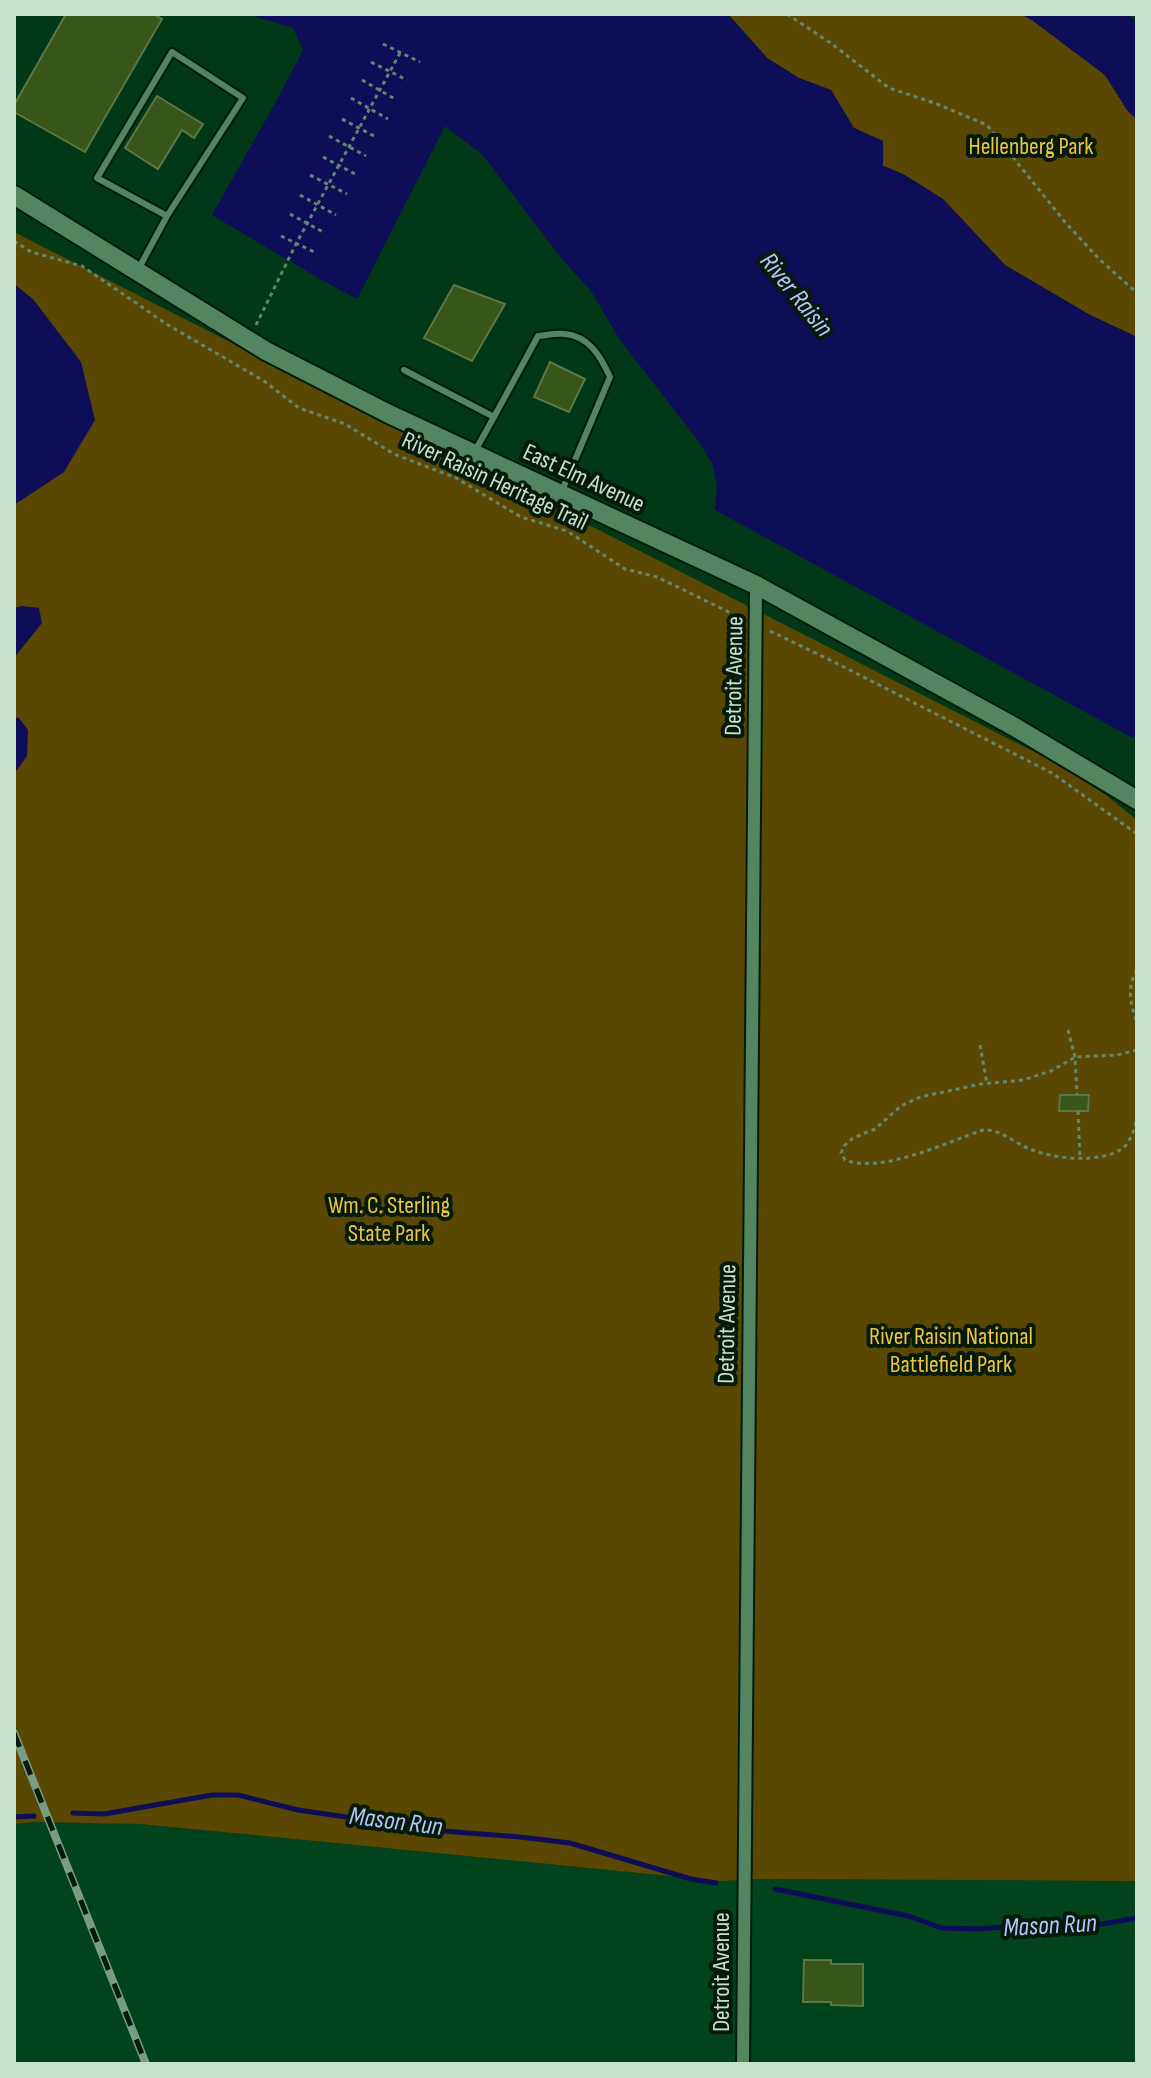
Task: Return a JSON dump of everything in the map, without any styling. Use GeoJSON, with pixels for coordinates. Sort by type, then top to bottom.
{"type":"FeatureCollection","features":[{"type":"Feature","properties":{"kind":"main road","name":"East Elm Avenue"},"geometry":{"type":"LineString","coordinates":[[14,195],[247,339],[324,381],[756,585],[1000,719],[1137,800]]}},
{"type":"Feature","properties":{"kind":"street","name":"Detroit Avenue"},"geometry":{"type":"LineString","coordinates":[[743,2064],[756,585]]}},
{"type":"Feature","properties":{"kind":"lane"},"geometry":{"type":"LineString","coordinates":[[137,271],[167,216],[243,98],[172,52],[97,178],[167,216]]}},
{"type":"Feature","properties":{"kind":"lane"},"geometry":{"type":"LineString","coordinates":[[473,454],[538,336],[565,333],[583,339],[602,359],[610,377],[561,494]]}},
{"type":"Feature","properties":{"kind":"lane"},"geometry":{"type":"LineString","coordinates":[[404,370],[494,417]]}},
{"type":"Feature","properties":{"kind":"path"},"geometry":{"type":"LineString","coordinates":[[787,14],[889,88],[987,125],[1065,222],[1099,259],[1137,293]]}},
{"type":"Feature","properties":{"kind":"path"},"geometry":{"type":"LineString","coordinates":[[383,44],[420,62]]}},
{"type":"Feature","properties":{"kind":"path"},"geometry":{"type":"LineString","coordinates":[[247,339],[400,53]]}},
{"type":"Feature","properties":{"kind":"path"},"geometry":{"type":"LineString","coordinates":[[371,62],[407,80]]}},
{"type":"Feature","properties":{"kind":"path"},"geometry":{"type":"LineString","coordinates":[[362,80],[395,99]]}},
{"type":"Feature","properties":{"kind":"path"},"geometry":{"type":"LineString","coordinates":[[351,98],[388,119]]}},
{"type":"Feature","properties":{"kind":"path"},"geometry":{"type":"LineString","coordinates":[[342,119],[376,137]]}},
{"type":"Feature","properties":{"kind":"path"},"geometry":{"type":"LineString","coordinates":[[329,136],[366,156]]}},
{"type":"Feature","properties":{"kind":"path"},"geometry":{"type":"LineString","coordinates":[[323,157],[357,175]]}},
{"type":"Feature","properties":{"kind":"path"},"geometry":{"type":"LineString","coordinates":[[310,175],[347,194]]}},
{"type":"Feature","properties":{"kind":"path"},"geometry":{"type":"LineString","coordinates":[[300,195],[336,215]]}},
{"type":"Feature","properties":{"kind":"path"},"geometry":{"type":"LineString","coordinates":[[290,214],[325,233]]}},
{"type":"Feature","properties":{"kind":"path"},"geometry":{"type":"LineString","coordinates":[[281,236],[314,252]]}},
{"type":"Feature","properties":{"kind":"path","name":"River Raisin Heritage Trail"},"geometry":{"type":"LineString","coordinates":[[14,241],[31,252],[82,266],[168,325],[264,381],[299,408],[345,424],[394,454],[456,478],[521,517],[567,531],[625,569],[657,577],[832,661],[1052,773],[1137,834]]}},
{"type":"Feature","properties":{"kind":"path"},"geometry":{"type":"LineString","coordinates":[[1137,970],[1132,978],[1130,994],[1137,1023]]}},
{"type":"Feature","properties":{"kind":"path"},"geometry":{"type":"LineString","coordinates":[[1068,1030],[1075,1057],[1077,1095]]}},
{"type":"Feature","properties":{"kind":"path"},"geometry":{"type":"LineString","coordinates":[[980,1045],[987,1084]]}},
{"type":"Feature","properties":{"kind":"path"},"geometry":{"type":"LineString","coordinates":[[1137,1050],[1117,1055],[1075,1057],[1035,1077],[920,1097],[901,1106],[875,1129],[853,1138],[841,1153],[845,1160],[854,1164],[868,1164],[908,1156],[983,1130],[992,1130],[1029,1149],[1065,1159],[1099,1156],[1126,1145],[1137,1119]]}},
{"type":"Feature","properties":{"kind":"path"},"geometry":{"type":"LineString","coordinates":[[1078,1111],[1080,1158]]}},
{"type":"Feature","properties":{"kind":"shaded area"},"geometry":{"type":"Polygon","coordinates":[[[14,1824],[141,1824],[721,1881],[1137,1881],[1137,2064],[14,2064],[14,1824]]]}},
{"type":"Feature","properties":{"kind":"green space","name":"Hellenberg Park"},"geometry":{"type":"Polygon","coordinates":[[[728,14],[1020,14],[1105,75],[1137,120],[1137,337],[1090,315],[1005,265],[943,199],[903,174],[883,166],[882,141],[854,128],[831,90],[799,78],[767,58],[728,14]]]}},
{"type":"Feature","properties":{"kind":"green space","name":"Wm. C. Sterling State Park"},"geometry":{"type":"Polygon","coordinates":[[[14,232],[1058,764],[1106,795],[1137,820],[1137,1881],[721,1881],[141,1824],[14,1824],[14,232]]]}},
{"type":"Feature","properties":{"kind":"water","name":"River Raisin"},"geometry":{"type":"Polygon","coordinates":[[[247,14],[728,14],[767,58],[799,78],[831,90],[854,128],[883,141],[883,166],[903,174],[943,199],[1005,265],[1090,315],[1137,337],[1137,738],[715,510],[717,485],[712,463],[697,439],[620,340],[591,291],[562,259],[482,154],[445,126],[357,299],[212,215],[303,50],[293,28],[247,14]]]}},
{"type":"Feature","properties":{"kind":"water"},"geometry":{"type":"Polygon","coordinates":[[[1020,14],[1127,14],[1137,21],[1137,120],[1105,75],[1020,14]]]}},
{"type":"Feature","properties":{"kind":"water"},"geometry":{"type":"Polygon","coordinates":[[[14,284],[33,299],[81,362],[95,420],[64,472],[14,505],[14,284]]]}},
{"type":"Feature","properties":{"kind":"water"},"geometry":{"type":"Polygon","coordinates":[[[14,608],[39,608],[42,623],[14,658],[14,608]]]}},
{"type":"Feature","properties":{"kind":"water"},"geometry":{"type":"Polygon","coordinates":[[[14,717],[19,718],[28,730],[27,756],[14,771],[14,717]]]}},
{"type":"Feature","properties":{"kind":"building"},"geometry":{"type":"Polygon","coordinates":[[[66,14],[153,14],[162,19],[85,152],[14,112],[14,105],[66,14]]]}},
{"type":"Feature","properties":{"kind":"building"},"geometry":{"type":"Polygon","coordinates":[[[157,96],[203,124],[194,138],[182,130],[158,169],[125,148],[157,96]]]}},
{"type":"Feature","properties":{"kind":"building"},"geometry":{"type":"Polygon","coordinates":[[[454,285],[505,304],[472,361],[424,338],[454,285]]]}},
{"type":"Feature","properties":{"kind":"building"},"geometry":{"type":"Polygon","coordinates":[[[550,362],[585,379],[569,412],[534,397],[550,362]]]}},
{"type":"Feature","properties":{"kind":"building"},"geometry":{"type":"Polygon","coordinates":[[[1060,1095],[1089,1095],[1088,1111],[1059,1111],[1060,1095]]]}},
{"type":"Feature","properties":{"kind":"building"},"geometry":{"type":"Polygon","coordinates":[[[804,1960],[863,1964],[863,2006],[803,2002],[804,1960]]]}},
{"type":"Feature","properties":{"kind":"waterway","name":"Mason Run"},"geometry":{"type":"LineString","coordinates":[[73,1813],[104,1814],[212,1795],[238,1795],[298,1810],[443,1831],[570,1843],[691,1879],[716,1883]]}},
{"type":"Feature","properties":{"kind":"waterway","name":"Mason Run"},"geometry":{"type":"LineString","coordinates":[[14,1817],[34,1816]]}},
{"type":"Feature","properties":{"kind":"waterway","name":"Mason Run"},"geometry":{"type":"LineString","coordinates":[[775,1889],[908,1916],[942,1928],[1028,1925],[1073,1929],[1137,1918]]}},
{"type":"Feature","properties":{"kind":"railway"},"geometry":{"type":"LineString","coordinates":[[14,1733],[146,2064]]}},
{"type":"Feature","properties":{"kind":"park label","name":"River Raisin National Battlefield Park"},"geometry":{"type":"Point","coordinates":[951,1350]}}]}
